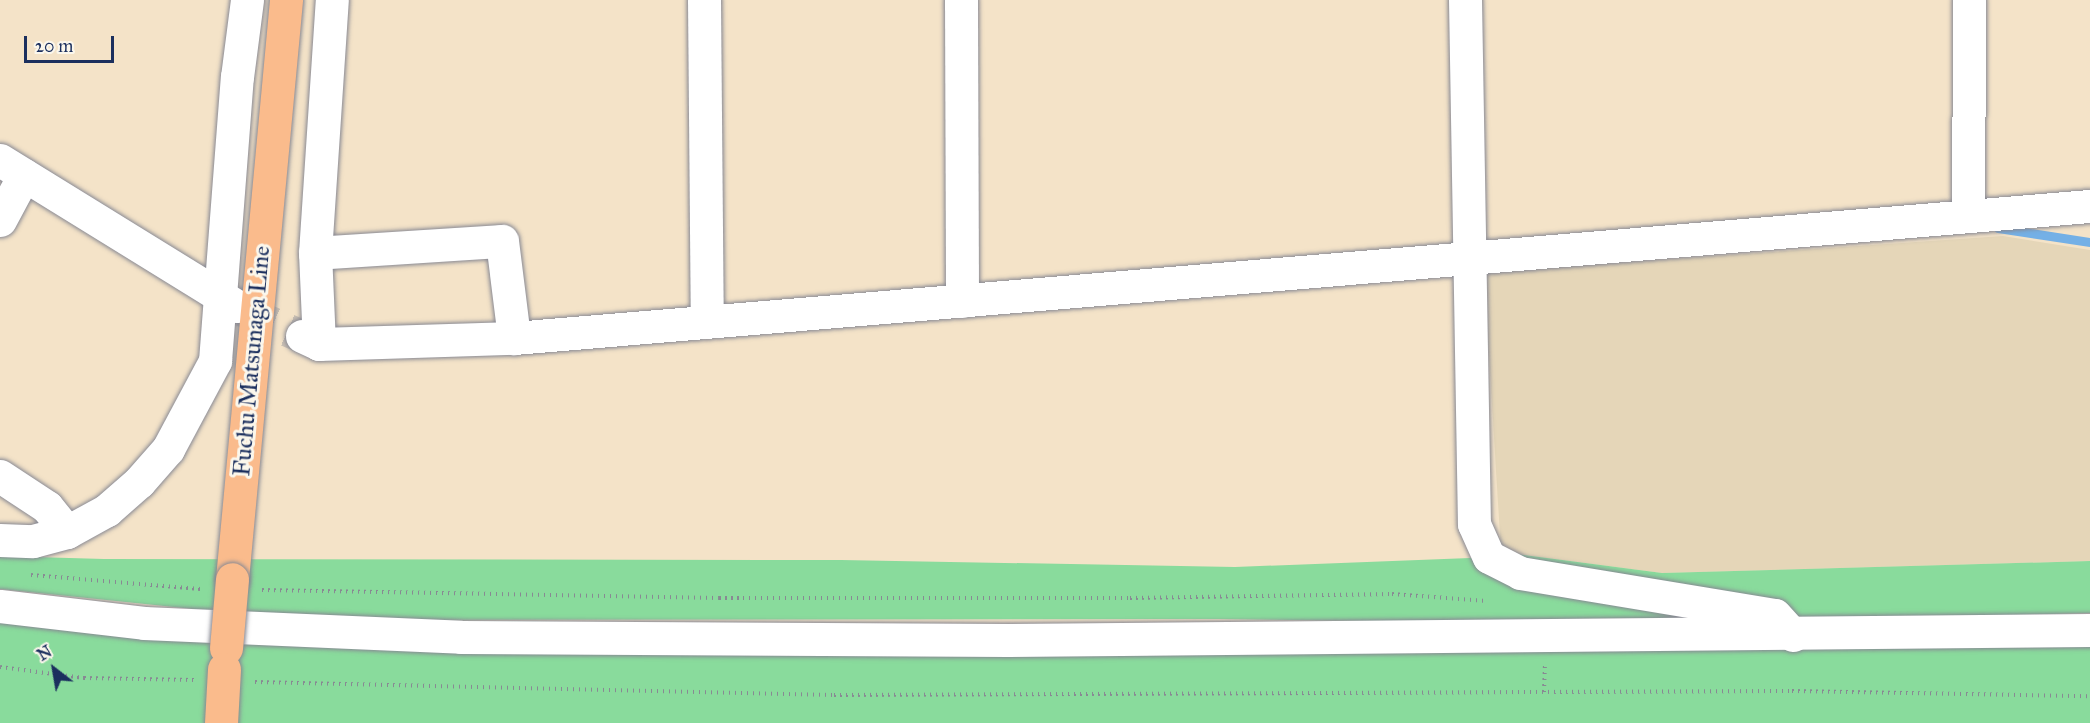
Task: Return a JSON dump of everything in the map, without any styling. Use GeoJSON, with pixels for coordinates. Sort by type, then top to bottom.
{"type":"FeatureCollection","features":[{"type":"Feature","properties":{"kind":"main road","name":"Fuchu Matsunaga Line"},"geometry":{"type":"LineString","coordinates":[[221,723],[286,0]]}},
{"type":"Feature","properties":{"kind":"street"},"geometry":{"type":"LineString","coordinates":[[0,540],[33,541],[67,532],[107,510],[139,482],[168,449],[215,361],[232,303],[237,77],[248,0]]}},
{"type":"Feature","properties":{"kind":"street"},"geometry":{"type":"LineString","coordinates":[[332,0],[310,340],[514,338],[2090,206]]}},
{"type":"Feature","properties":{"kind":"street"},"geometry":{"type":"LineString","coordinates":[[704,0],[707,322]]}},
{"type":"Feature","properties":{"kind":"street"},"geometry":{"type":"LineString","coordinates":[[961,0],[962,301]]}},
{"type":"Feature","properties":{"kind":"street"},"geometry":{"type":"LineString","coordinates":[[1465,0],[1474,524],[1488,557],[1520,573],[1775,615],[1793,635]]}},
{"type":"Feature","properties":{"kind":"street"},"geometry":{"type":"LineString","coordinates":[[1968,216],[1969,0]]}},
{"type":"Feature","properties":{"kind":"street"},"geometry":{"type":"LineString","coordinates":[[0,220],[12,168],[232,303]]}},
{"type":"Feature","properties":{"kind":"street"},"geometry":{"type":"LineString","coordinates":[[315,253],[502,241],[514,338]]}},
{"type":"Feature","properties":{"kind":"street"},"geometry":{"type":"LineString","coordinates":[[0,476],[47,507],[67,532]]}},
{"type":"Feature","properties":{"kind":"street"},"geometry":{"type":"LineString","coordinates":[[0,606],[144,623],[460,637],[1020,640],[1793,635],[2090,630]]}},
{"type":"Feature","properties":{"kind":"path"},"geometry":{"type":"LineString","coordinates":[[23,574],[233,586],[719,598],[1130,598],[1392,594],[1498,602]]}},
{"type":"Feature","properties":{"kind":"path"},"geometry":{"type":"LineString","coordinates":[[0,667],[84,678],[226,670],[834,695],[1792,691],[2090,696]]}},
{"type":"Feature","properties":{"kind":"shaded area"},"geometry":{"type":"Polygon","coordinates":[[[2003,236],[2090,250],[2090,561],[1662,573],[1501,552],[1484,272],[2003,236]]]}},
{"type":"Feature","properties":{"kind":"green space"},"geometry":{"type":"Polygon","coordinates":[[[1501,552],[1662,573],[2090,561],[2090,613],[1826,620],[1550,623],[1218,619],[300,620],[0,589],[0,556],[104,559],[841,560],[1235,567],[1470,558],[1501,552]]]}},
{"type":"Feature","properties":{"kind":"green space"},"geometry":{"type":"Polygon","coordinates":[[[0,615],[2090,641],[2090,723],[0,723],[0,615]]]}},
{"type":"Feature","properties":{"kind":"waterway"},"geometry":{"type":"LineString","coordinates":[[1998,228],[2090,242]]}},
{"type":"Feature","properties":{"kind":"tunnel"},"geometry":{"type":"LineString","coordinates":[[243,310],[302,336]]}}]}
